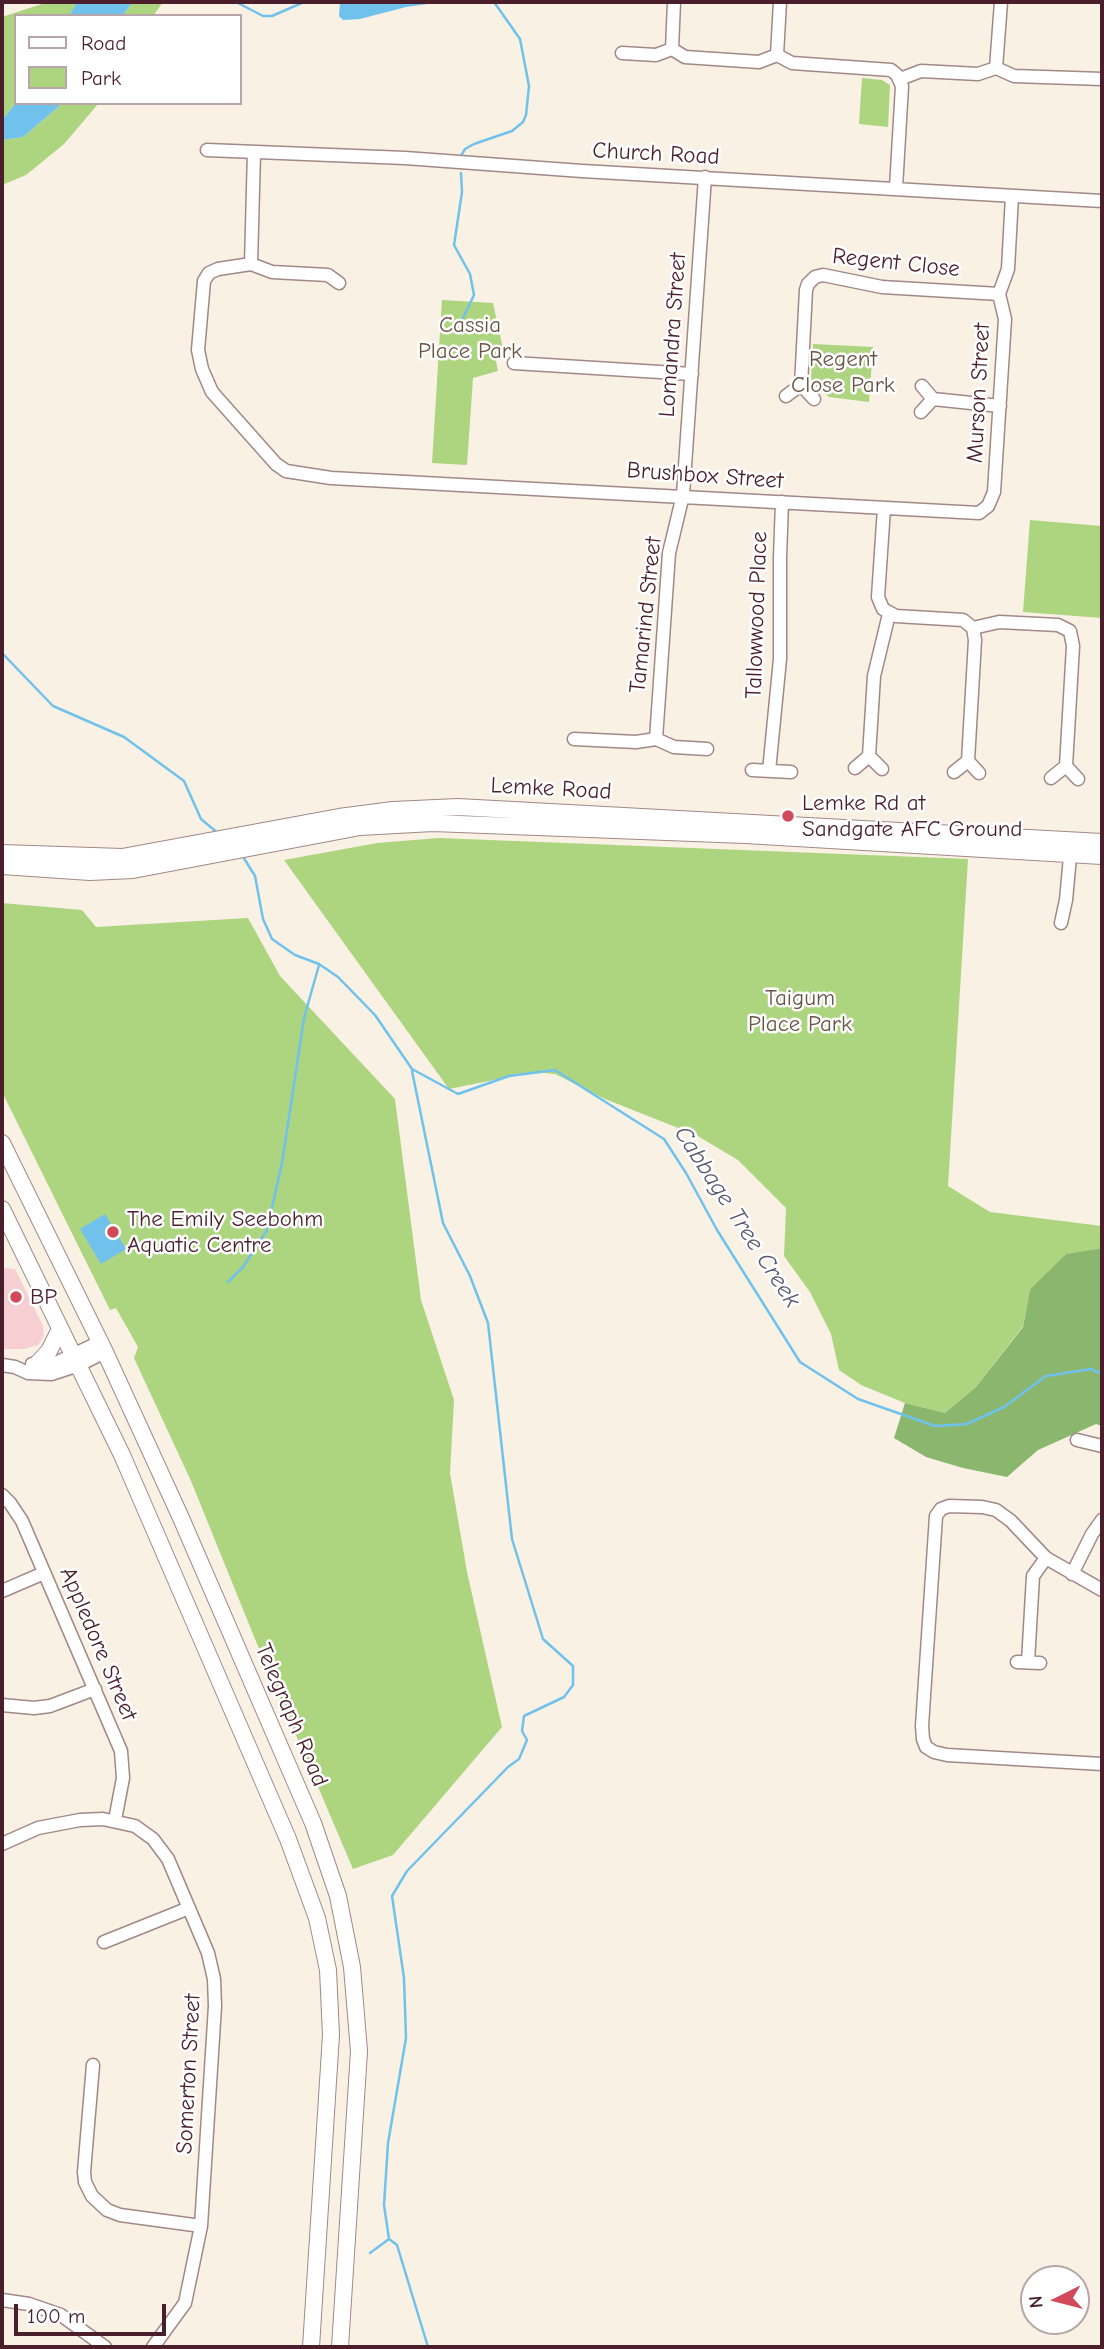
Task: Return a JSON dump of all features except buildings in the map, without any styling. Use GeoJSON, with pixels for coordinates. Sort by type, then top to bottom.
{"type":"FeatureCollection","features":[{"type":"Feature","properties":{"kind":"main road","name":"Lemke Road"},"geometry":{"type":"LineString","coordinates":[[2,866],[102,872],[133,870],[163,858],[275,836],[433,823],[1071,846],[1102,842]]}},
{"type":"Feature","properties":{"kind":"main road","name":"Lemke Road"},"geometry":{"type":"LineString","coordinates":[[1071,846],[1102,856]]}},
{"type":"Feature","properties":{"kind":"main road","name":"Lemke Road"},"geometry":{"type":"LineString","coordinates":[[2,853],[163,858]]}},
{"type":"Feature","properties":{"kind":"main road","name":"Telegraph Road"},"geometry":{"type":"LineString","coordinates":[[2,1143],[102,1347],[181,1518],[324,1850],[344,1919],[356,1995],[359,2051],[340,2347]]}},
{"type":"Feature","properties":{"kind":"main road"},"geometry":{"type":"LineString","coordinates":[[2,1209],[122,1455],[288,1839],[311,1898],[322,1937],[328,1970],[331,2035],[311,2347]]}},
{"type":"Feature","properties":{"kind":"main road"},"geometry":{"type":"LineString","coordinates":[[36,1365],[49,1351],[60,1329]]}},
{"type":"Feature","properties":{"kind":"street"},"geometry":{"type":"LineString","coordinates":[[672,49],[674,2]]}},
{"type":"Feature","properties":{"kind":"street"},"geometry":{"type":"LineString","coordinates":[[777,55],[780,2]]}},
{"type":"Feature","properties":{"kind":"street"},"geometry":{"type":"LineString","coordinates":[[996,68],[1000,2]]}},
{"type":"Feature","properties":{"kind":"street"},"geometry":{"type":"LineString","coordinates":[[622,52],[656,55],[672,49],[687,57],[759,62],[777,55],[792,63],[887,69],[900,79],[902,90],[896,188]]}},
{"type":"Feature","properties":{"kind":"street"},"geometry":{"type":"LineString","coordinates":[[900,79],[921,71],[978,74],[996,68],[1014,76],[1102,79]]}},
{"type":"Feature","properties":{"kind":"street","name":"Church Road"},"geometry":{"type":"LineString","coordinates":[[207,150],[405,158],[1102,201]]}},
{"type":"Feature","properties":{"kind":"street"},"geometry":{"type":"LineString","coordinates":[[254,152],[251,264],[272,272],[328,275],[339,283]]}},
{"type":"Feature","properties":{"kind":"street","name":"Lomandra Street"},"geometry":{"type":"LineString","coordinates":[[683,495],[705,177]]}},
{"type":"Feature","properties":{"kind":"street","name":"Murson Street"},"geometry":{"type":"LineString","coordinates":[[986,509],[994,492],[1004,314],[999,294],[1008,269],[1012,195]]}},
{"type":"Feature","properties":{"kind":"street","name":"Brushbox Street"},"geometry":{"type":"LineString","coordinates":[[251,264],[218,269],[209,273],[204,281],[198,350],[202,369],[212,392],[276,464],[286,471],[331,478],[683,495],[970,513],[986,509]]}},
{"type":"Feature","properties":{"kind":"street","name":"Regent Close"},"geometry":{"type":"LineString","coordinates":[[801,385],[806,290],[815,277],[823,275],[882,287],[999,294]]}},
{"type":"Feature","properties":{"kind":"street"},"geometry":{"type":"LineString","coordinates":[[514,363],[692,374]]}},
{"type":"Feature","properties":{"kind":"street"},"geometry":{"type":"LineString","coordinates":[[786,396],[801,385],[814,399]]}},
{"type":"Feature","properties":{"kind":"street"},"geometry":{"type":"LineString","coordinates":[[922,386],[933,399],[1000,405]]}},
{"type":"Feature","properties":{"kind":"street"},"geometry":{"type":"LineString","coordinates":[[921,412],[933,399]]}},
{"type":"Feature","properties":{"kind":"street","name":"Tamarind Street"},"geometry":{"type":"LineString","coordinates":[[656,739],[669,553],[683,495]]}},
{"type":"Feature","properties":{"kind":"street","name":"Tallowwood Place"},"geometry":{"type":"LineString","coordinates":[[769,771],[781,652],[779,558],[782,502]]}},
{"type":"Feature","properties":{"kind":"street"},"geometry":{"type":"LineString","coordinates":[[884,508],[878,597],[880,606],[889,614],[959,619],[973,628],[975,640],[968,761],[979,773]]}},
{"type":"Feature","properties":{"kind":"street"},"geometry":{"type":"LineString","coordinates":[[855,768],[869,756],[875,663],[889,614]]}},
{"type":"Feature","properties":{"kind":"street"},"geometry":{"type":"LineString","coordinates":[[973,628],[999,622],[1059,625],[1069,631],[1073,646],[1066,766],[1077,779]]}},
{"type":"Feature","properties":{"kind":"street"},"geometry":{"type":"LineString","coordinates":[[574,739],[636,742],[656,739],[674,747],[707,749]]}},
{"type":"Feature","properties":{"kind":"street"},"geometry":{"type":"LineString","coordinates":[[869,756],[882,769]]}},
{"type":"Feature","properties":{"kind":"street"},"geometry":{"type":"LineString","coordinates":[[954,772],[968,761]]}},
{"type":"Feature","properties":{"kind":"street"},"geometry":{"type":"LineString","coordinates":[[1051,778],[1066,766]]}},
{"type":"Feature","properties":{"kind":"street"},"geometry":{"type":"LineString","coordinates":[[752,770],[791,772]]}},
{"type":"Feature","properties":{"kind":"street"},"geometry":{"type":"LineString","coordinates":[[1061,923],[1071,846]]}},
{"type":"Feature","properties":{"kind":"street"},"geometry":{"type":"LineString","coordinates":[[8,1366],[28,1373],[57,1373],[102,1347]]}},
{"type":"Feature","properties":{"kind":"street"},"geometry":{"type":"LineString","coordinates":[[8,1366],[76,1361]]}},
{"type":"Feature","properties":{"kind":"street"},"geometry":{"type":"LineString","coordinates":[[1077,1440],[1102,1446]]}},
{"type":"Feature","properties":{"kind":"street","name":"Appledore Street"},"geometry":{"type":"LineString","coordinates":[[2,1495],[17,1511],[117,1741],[123,1777],[115,1820]]}},
{"type":"Feature","properties":{"kind":"street"},"geometry":{"type":"LineString","coordinates":[[1102,1590],[1046,1558],[996,1510],[949,1506],[938,1512],[934,1521],[922,1749],[947,1755],[1102,1764]]}},
{"type":"Feature","properties":{"kind":"street"},"geometry":{"type":"LineString","coordinates":[[1072,1574],[1102,1520]]}},
{"type":"Feature","properties":{"kind":"street"},"geometry":{"type":"LineString","coordinates":[[1028,1662],[1033,1576],[1046,1558]]}},
{"type":"Feature","properties":{"kind":"street"},"geometry":{"type":"LineString","coordinates":[[2,1591],[44,1573]]}},
{"type":"Feature","properties":{"kind":"street"},"geometry":{"type":"LineString","coordinates":[[2,1705],[34,1708],[50,1706],[95,1689]]}},
{"type":"Feature","properties":{"kind":"street","name":"Somerton Street"},"geometry":{"type":"LineString","coordinates":[[2,1844],[48,1825],[93,1819],[115,1820],[143,1831],[162,1849],[208,1953],[215,1992],[201,2226],[185,2303],[153,2347]]}},
{"type":"Feature","properties":{"kind":"street"},"geometry":{"type":"LineString","coordinates":[[104,1942],[190,1908]]}},
{"type":"Feature","properties":{"kind":"street"},"geometry":{"type":"LineString","coordinates":[[93,2065],[84,2172],[86,2186],[92,2196],[107,2210],[120,2215],[201,2226]]}},
{"type":"Feature","properties":{"kind":"street"},"geometry":{"type":"LineString","coordinates":[[2,2300],[48,2310],[70,2321],[105,2347]]}},
{"type":"Feature","properties":{"kind":"shaded area","name":"BP"},"geometry":{"type":"Polygon","coordinates":[[[2,1268],[15,1269],[43,1326],[44,1336],[38,1345],[24,1349],[2,1349],[2,1268]]]}},
{"type":"Feature","properties":{"kind":"green space"},"geometry":{"type":"Polygon","coordinates":[[[48,2],[77,2],[70,14],[14,14],[14,105],[2,120],[2,17],[48,2]]]}},
{"type":"Feature","properties":{"kind":"green space"},"geometry":{"type":"Polygon","coordinates":[[[133,2],[163,2],[154,14],[124,14],[133,2]]]}},
{"type":"Feature","properties":{"kind":"green space"},"geometry":{"type":"Polygon","coordinates":[[[862,78],[882,80],[890,85],[888,127],[859,124],[862,78]]]}},
{"type":"Feature","properties":{"kind":"green space"},"geometry":{"type":"Polygon","coordinates":[[[61,105],[97,105],[64,144],[26,175],[2,185],[2,140],[23,137],[61,105]]]}},
{"type":"Feature","properties":{"kind":"green space","name":"Cassia Place Park"},"geometry":{"type":"Polygon","coordinates":[[[442,300],[493,303],[503,349],[496,361],[498,371],[473,378],[467,465],[432,463],[442,300]]]}},
{"type":"Feature","properties":{"kind":"green space","name":"Regent Close Park"},"geometry":{"type":"Polygon","coordinates":[[[813,344],[873,347],[869,402],[829,397],[818,389],[811,379],[813,344]]]}},
{"type":"Feature","properties":{"kind":"green space"},"geometry":{"type":"Polygon","coordinates":[[[1030,520],[1102,526],[1102,618],[1023,612],[1030,520]]]}},
{"type":"Feature","properties":{"kind":"green space","name":"Taigum Place Park"},"geometry":{"type":"Polygon","coordinates":[[[439,838],[968,859],[948,1186],[990,1212],[1102,1226],[1102,1248],[1066,1254],[1030,1289],[1023,1326],[976,1387],[945,1413],[905,1403],[861,1385],[839,1370],[831,1334],[810,1292],[784,1256],[786,1208],[738,1160],[696,1135],[605,1099],[555,1074],[534,1072],[449,1089],[284,860],[377,843],[439,838]]]}},
{"type":"Feature","properties":{"kind":"green space"},"geometry":{"type":"Polygon","coordinates":[[[2,903],[82,910],[96,927],[248,918],[280,976],[395,1099],[421,1300],[454,1400],[450,1473],[467,1572],[502,1727],[393,1855],[353,1869],[191,1481],[134,1358],[138,1347],[116,1308],[110,1310],[2,1092],[2,903]]]}},
{"type":"Feature","properties":{"kind":"green space"},"geometry":{"type":"Polygon","coordinates":[[[1102,1248],[1102,1426],[1096,1424],[1038,1450],[1007,1477],[926,1457],[894,1438],[905,1403],[945,1413],[976,1387],[1023,1327],[1030,1289],[1066,1254],[1102,1248]]]}},
{"type":"Feature","properties":{"kind":"water"},"geometry":{"type":"Polygon","coordinates":[[[77,2],[133,2],[124,14],[70,14],[77,2]]]}},
{"type":"Feature","properties":{"kind":"water"},"geometry":{"type":"Polygon","coordinates":[[[340,2],[443,2],[343,20],[339,16],[340,2]]]}},
{"type":"Feature","properties":{"kind":"water"},"geometry":{"type":"Polygon","coordinates":[[[14,105],[61,105],[23,137],[2,140],[2,120],[14,105]]]}},
{"type":"Feature","properties":{"kind":"water"},"geometry":{"type":"Polygon","coordinates":[[[105,1214],[126,1249],[101,1264],[80,1229],[105,1214]]]}},
{"type":"Feature","properties":{"kind":"waterway"},"geometry":{"type":"LineString","coordinates":[[236,2],[263,16],[272,16],[304,2]]}},
{"type":"Feature","properties":{"kind":"waterway"},"geometry":{"type":"LineString","coordinates":[[462,154],[474,144],[512,131],[523,122],[526,115],[529,86],[520,39],[494,2]]}},
{"type":"Feature","properties":{"kind":"waterway"},"geometry":{"type":"LineString","coordinates":[[461,173],[462,192],[454,245],[470,274],[474,295],[462,320]]}},
{"type":"Feature","properties":{"kind":"waterway","name":"Cabbage Tree Creek"},"geometry":{"type":"LineString","coordinates":[[2,653],[53,706],[124,737],[184,781],[201,819],[219,834]]}},
{"type":"Feature","properties":{"kind":"waterway","name":"Cabbage Tree Creek"},"geometry":{"type":"LineString","coordinates":[[242,855],[255,876],[263,919],[272,939],[295,955],[319,964],[338,977],[375,1015],[412,1069],[458,1094],[509,1076],[555,1070],[664,1139],[717,1230],[800,1362],[858,1399],[935,1426],[967,1424],[1004,1407],[1046,1376],[1091,1369],[1102,1374]]}},
{"type":"Feature","properties":{"kind":"waterway"},"geometry":{"type":"LineString","coordinates":[[228,1282],[243,1267],[267,1230],[282,1163],[304,1018],[319,965]]}},
{"type":"Feature","properties":{"kind":"waterway"},"geometry":{"type":"LineString","coordinates":[[412,1071],[443,1223],[470,1276],[488,1323],[512,1539],[543,1639],[573,1666],[573,1685],[564,1697],[524,1716],[522,1731],[527,1740],[519,1759],[508,1767],[407,1871],[392,1896],[404,1978],[406,2038],[388,2143],[384,2205],[389,2239],[397,2245],[428,2347]]}},
{"type":"Feature","properties":{"kind":"waterway"},"geometry":{"type":"LineString","coordinates":[[370,2253],[389,2239]]}},
{"type":"Feature","properties":{"kind":"place","name":"Lemke Rd at Sandgate AFC Ground"},"geometry":{"type":"Point","coordinates":[788,816]}},
{"type":"Feature","properties":{"kind":"place","name":"The Emily Seebohm Aquatic Centre"},"geometry":{"type":"Point","coordinates":[113,1232]}},
{"type":"Feature","properties":{"kind":"place","name":"BP"},"geometry":{"type":"Point","coordinates":[16,1297]}}]}
